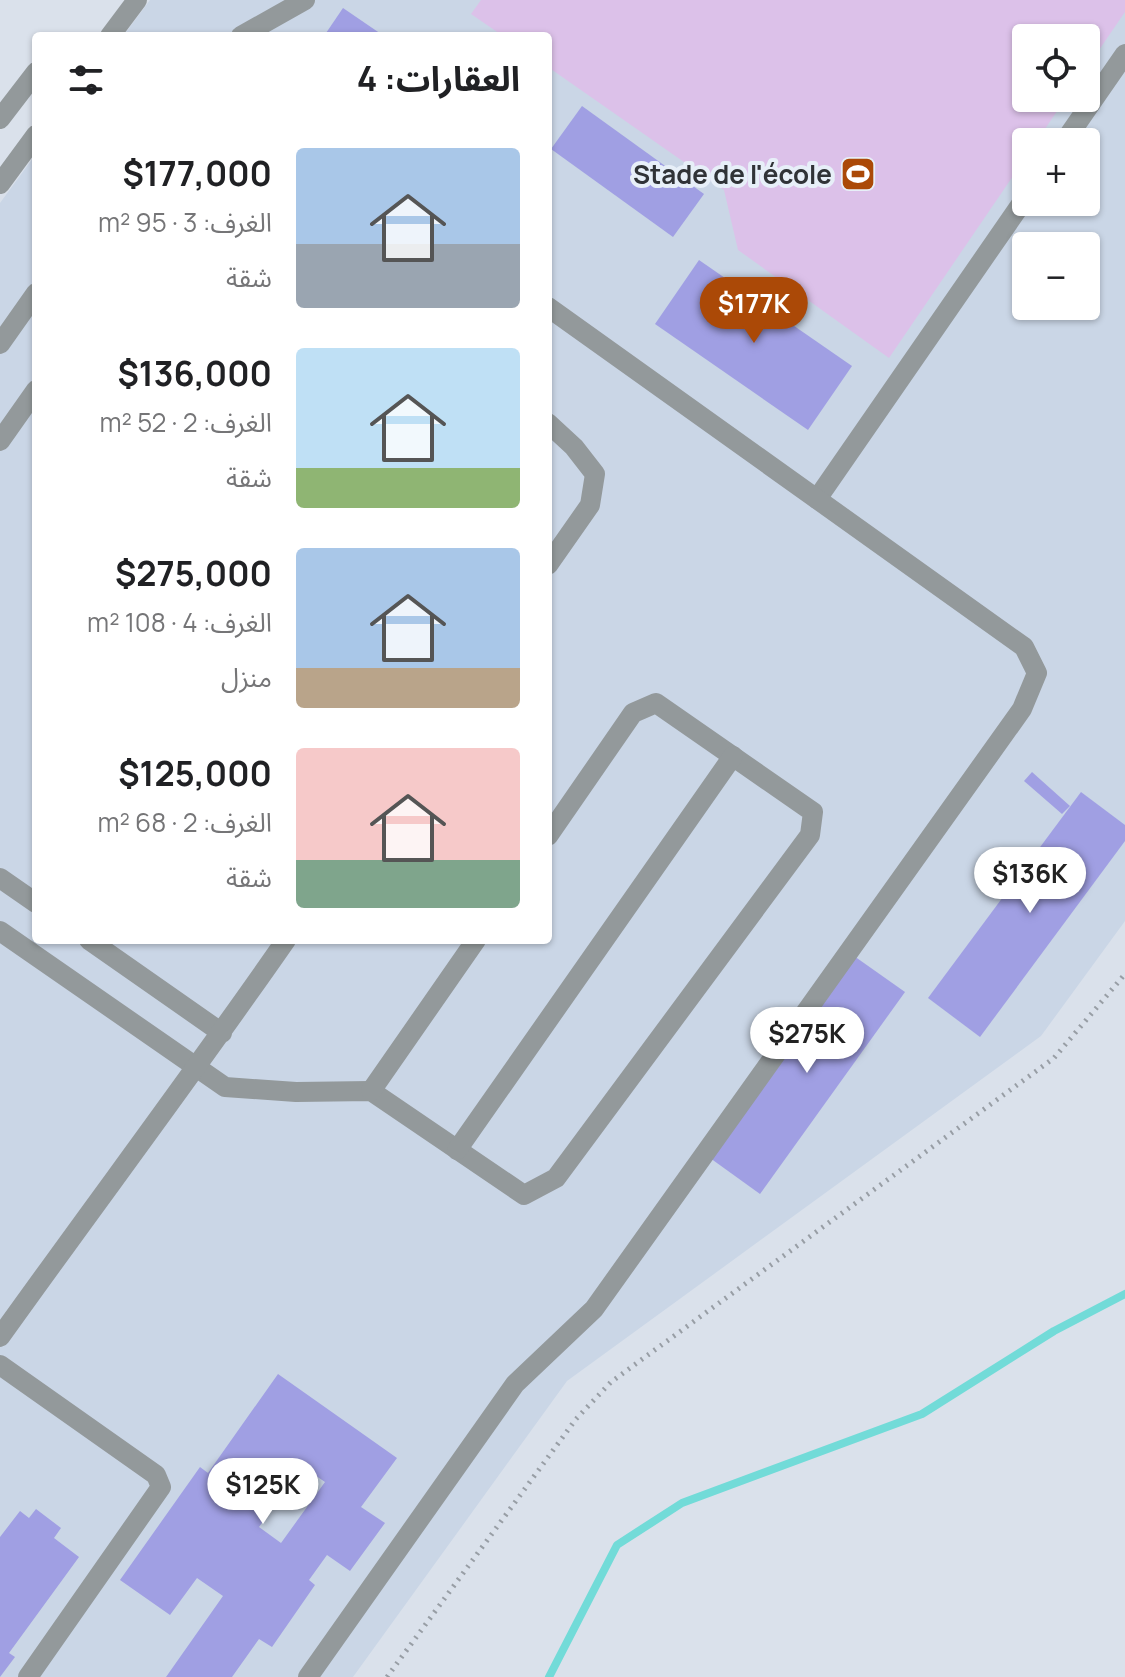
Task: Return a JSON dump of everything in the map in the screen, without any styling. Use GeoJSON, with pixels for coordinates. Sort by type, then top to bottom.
{"type":"FeatureCollection","features":[{"type":"Feature","properties":{"kind":"street"},"geometry":{"type":"LineString","coordinates":[[109,32],[137,0]]}},
{"type":"Feature","properties":{"kind":"street"},"geometry":{"type":"LineString","coordinates":[[248,32],[305,0]]}},
{"type":"Feature","properties":{"kind":"street"},"geometry":{"type":"LineString","coordinates":[[1074,128],[1125,54]]}},
{"type":"Feature","properties":{"kind":"street"},"geometry":{"type":"LineString","coordinates":[[0,119],[32,77]]}},
{"type":"Feature","properties":{"kind":"street"},"geometry":{"type":"LineString","coordinates":[[0,184],[32,140]]}},
{"type":"Feature","properties":{"kind":"street"},"geometry":{"type":"LineString","coordinates":[[817,499],[1013,216]]}},
{"type":"Feature","properties":{"kind":"street"},"geometry":{"type":"LineString","coordinates":[[0,344],[32,299]]}},
{"type":"Feature","properties":{"kind":"street"},"geometry":{"type":"LineString","coordinates":[[308,1677],[515,1384],[594,1309],[1022,709],[1037,673],[1024,647],[552,310]]}},
{"type":"Feature","properties":{"kind":"street"},"geometry":{"type":"LineString","coordinates":[[0,441],[32,396]]}},
{"type":"Feature","properties":{"kind":"street"},"geometry":{"type":"LineString","coordinates":[[552,427],[574,447],[595,474],[590,505],[552,559]]}},
{"type":"Feature","properties":{"kind":"street"},"geometry":{"type":"LineString","coordinates":[[0,931],[196,1070],[225,1087],[296,1092],[371,1091],[524,1195],[556,1178],[810,835],[813,812],[656,703],[633,713],[552,830]]}},
{"type":"Feature","properties":{"kind":"street"},"geometry":{"type":"LineString","coordinates":[[457,1150],[733,756]]}},
{"type":"Feature","properties":{"kind":"street"},"geometry":{"type":"LineString","coordinates":[[0,878],[32,900]]}},
{"type":"Feature","properties":{"kind":"street"},"geometry":{"type":"LineString","coordinates":[[95,944],[222,1033]]}},
{"type":"Feature","properties":{"kind":"street"},"geometry":{"type":"LineString","coordinates":[[0,1337],[160,1113],[196,1070],[283,944]]}},
{"type":"Feature","properties":{"kind":"street"},"geometry":{"type":"LineString","coordinates":[[371,1091],[473,944]]}},
{"type":"Feature","properties":{"kind":"street"},"geometry":{"type":"LineString","coordinates":[[0,1365],[156,1475],[161,1487],[28,1677]]}},
{"type":"Feature","properties":{"kind":"path"},"geometry":{"type":"LineString","coordinates":[[387,1677],[576,1419],[611,1382],[1054,1058],[1125,974]]}},
{"type":"Feature","properties":{"kind":"shaded area"},"geometry":{"type":"Polygon","coordinates":[[[150,0],[1125,0],[1125,921],[1041,1036],[567,1381],[353,1677],[0,1677],[0,203],[32,159],[32,944],[552,944],[552,32],[126,32],[150,0]]]}},
{"type":"Feature","properties":{"kind":"shaded area","name":"Stade de l'école"},"geometry":{"type":"Polygon","coordinates":[[[481,0],[1125,0],[1125,12],[1100,49],[1100,24],[1012,24],[1012,112],[1056,112],[1046,128],[1012,128],[1012,178],[889,358],[738,250],[724,190],[552,70],[552,32],[497,32],[471,14],[481,0]]]}},
{"type":"Feature","properties":{"kind":"building"},"geometry":{"type":"Polygon","coordinates":[[[343,8],[378,32],[327,32],[343,8]]]}},
{"type":"Feature","properties":{"kind":"building"},"geometry":{"type":"Polygon","coordinates":[[[582,106],[704,194],[673,237],[552,148],[582,106]]]}},
{"type":"Feature","properties":{"kind":"building"},"geometry":{"type":"Polygon","coordinates":[[[699,260],[852,366],[808,430],[655,324],[699,260]]]}},
{"type":"Feature","properties":{"kind":"building"},"geometry":{"type":"Polygon","coordinates":[[[1032,772],[1070,806],[1062,814],[1024,781],[1032,772]]]}},
{"type":"Feature","properties":{"kind":"building"},"geometry":{"type":"Polygon","coordinates":[[[1081,792],[1125,825],[1125,841],[980,1037],[928,998],[1081,792]]]}},
{"type":"Feature","properties":{"kind":"building"},"geometry":{"type":"Polygon","coordinates":[[[854,956],[905,992],[760,1194],[710,1158],[854,956]]]}},
{"type":"Feature","properties":{"kind":"building"},"geometry":{"type":"Polygon","coordinates":[[[278,1374],[397,1458],[361,1507],[385,1523],[350,1571],[327,1555],[309,1580],[315,1585],[272,1647],[259,1639],[232,1677],[166,1677],[223,1596],[197,1578],[170,1615],[120,1580],[200,1467],[208,1473],[278,1374]],[[303,1467],[259,1527],[281,1543],[325,1482],[303,1467]]]}},
{"type":"Feature","properties":{"kind":"building"},"geometry":{"type":"Polygon","coordinates":[[[36,1509],[61,1528],[54,1538],[79,1557],[9,1653],[15,1657],[0,1677],[0,1537],[20,1511],[29,1518],[36,1509]]]}},
{"type":"Feature","properties":{"kind":"waterway"},"geometry":{"type":"LineString","coordinates":[[549,1677],[617,1545],[682,1503],[922,1414],[1054,1331],[1125,1294]]}},
{"type":"Feature","properties":{"kind":"place","name":"Stade de l'école"},"geometry":{"type":"Point","coordinates":[858,174]}}]}
